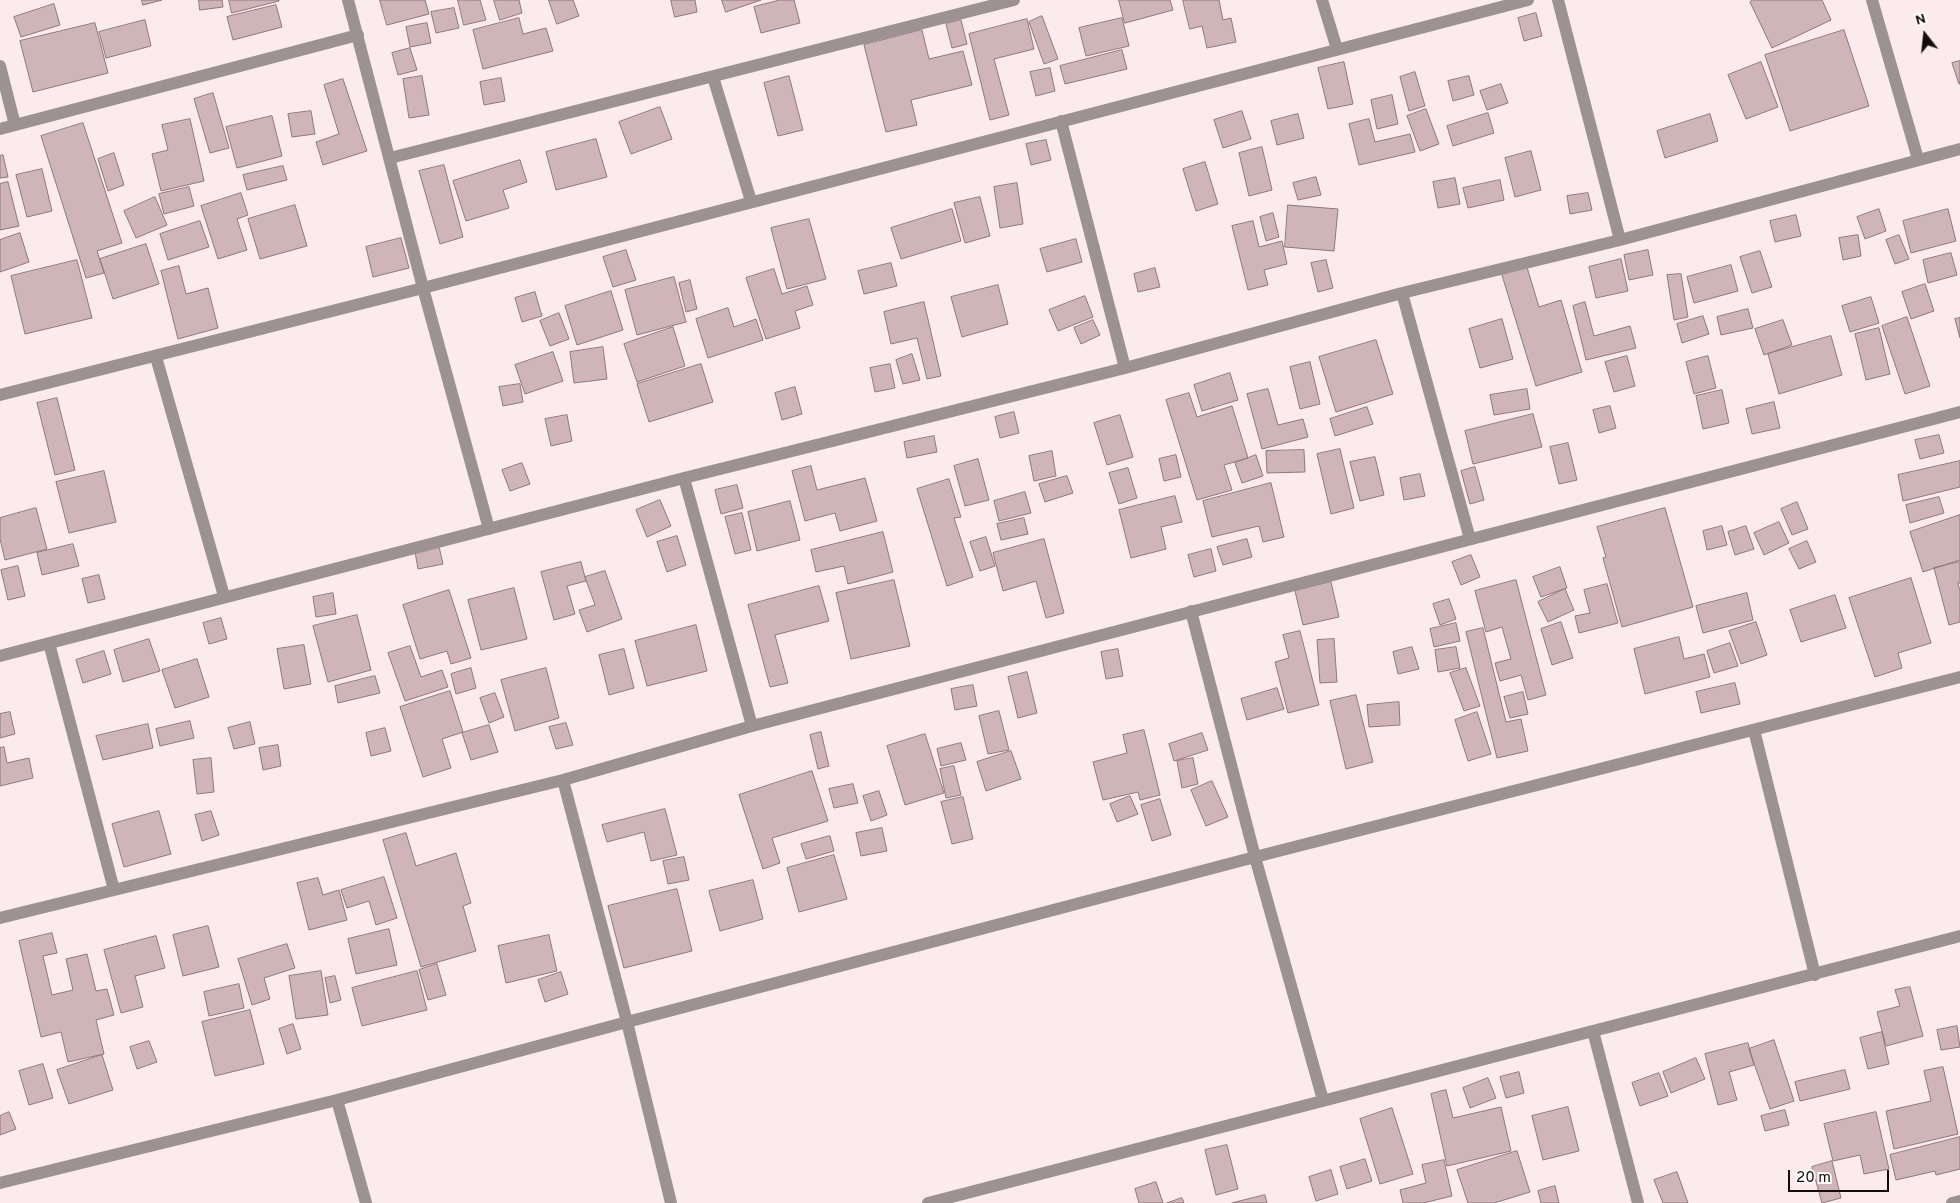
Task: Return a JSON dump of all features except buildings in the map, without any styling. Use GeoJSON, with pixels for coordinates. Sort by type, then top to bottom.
{"type":"FeatureCollection","features":[{"type":"Feature","properties":{"kind":"street"},"geometry":{"type":"LineString","coordinates":[[348,0],[423,288],[489,529]]}},
{"type":"Feature","properties":{"kind":"street"},"geometry":{"type":"LineString","coordinates":[[390,158],[1014,0]]}},
{"type":"Feature","properties":{"kind":"street"},"geometry":{"type":"LineString","coordinates":[[1322,0],[1337,49]]}},
{"type":"Feature","properties":{"kind":"street"},"geometry":{"type":"LineString","coordinates":[[0,395],[423,288],[1528,0]]}},
{"type":"Feature","properties":{"kind":"street"},"geometry":{"type":"LineString","coordinates":[[1558,0],[1620,240]]}},
{"type":"Feature","properties":{"kind":"street"},"geometry":{"type":"LineString","coordinates":[[1872,0],[1918,159]]}},
{"type":"Feature","properties":{"kind":"street"},"geometry":{"type":"LineString","coordinates":[[0,129],[358,35]]}},
{"type":"Feature","properties":{"kind":"street"},"geometry":{"type":"LineString","coordinates":[[0,66],[15,125]]}},
{"type":"Feature","properties":{"kind":"street"},"geometry":{"type":"LineString","coordinates":[[713,77],[750,202]]}},
{"type":"Feature","properties":{"kind":"street"},"geometry":{"type":"LineString","coordinates":[[1061,121],[1125,368]]}},
{"type":"Feature","properties":{"kind":"street"},"geometry":{"type":"LineString","coordinates":[[0,656],[224,596],[684,478],[1125,368],[1402,293],[1620,240],[1960,149]]}},
{"type":"Feature","properties":{"kind":"street"},"geometry":{"type":"LineString","coordinates":[[1402,293],[1470,539]]}},
{"type":"Feature","properties":{"kind":"street"},"geometry":{"type":"LineString","coordinates":[[156,357],[224,596]]}},
{"type":"Feature","properties":{"kind":"street"},"geometry":{"type":"LineString","coordinates":[[0,918],[563,780],[752,726],[1960,412]]}},
{"type":"Feature","properties":{"kind":"street"},"geometry":{"type":"LineString","coordinates":[[684,478],[752,726]]}},
{"type":"Feature","properties":{"kind":"street"},"geometry":{"type":"LineString","coordinates":[[1191,611],[1255,857],[1323,1100]]}},
{"type":"Feature","properties":{"kind":"street"},"geometry":{"type":"LineString","coordinates":[[49,643],[114,890]]}},
{"type":"Feature","properties":{"kind":"street"},"geometry":{"type":"LineString","coordinates":[[0,1183],[338,1100],[1255,857],[1960,677]]}},
{"type":"Feature","properties":{"kind":"street"},"geometry":{"type":"LineString","coordinates":[[1754,730],[1815,975]]}},
{"type":"Feature","properties":{"kind":"street"},"geometry":{"type":"LineString","coordinates":[[563,780],[627,1022],[671,1203]]}},
{"type":"Feature","properties":{"kind":"street"},"geometry":{"type":"LineString","coordinates":[[928,1203],[1960,936]]}},
{"type":"Feature","properties":{"kind":"street"},"geometry":{"type":"LineString","coordinates":[[1593,1031],[1638,1203]]}},
{"type":"Feature","properties":{"kind":"street"},"geometry":{"type":"LineString","coordinates":[[338,1100],[366,1203]]}},
{"type":"Feature","properties":{"kind":"street"},"geometry":{"type":"LineString","coordinates":[[1952,1203],[1960,1201]]}}]}
